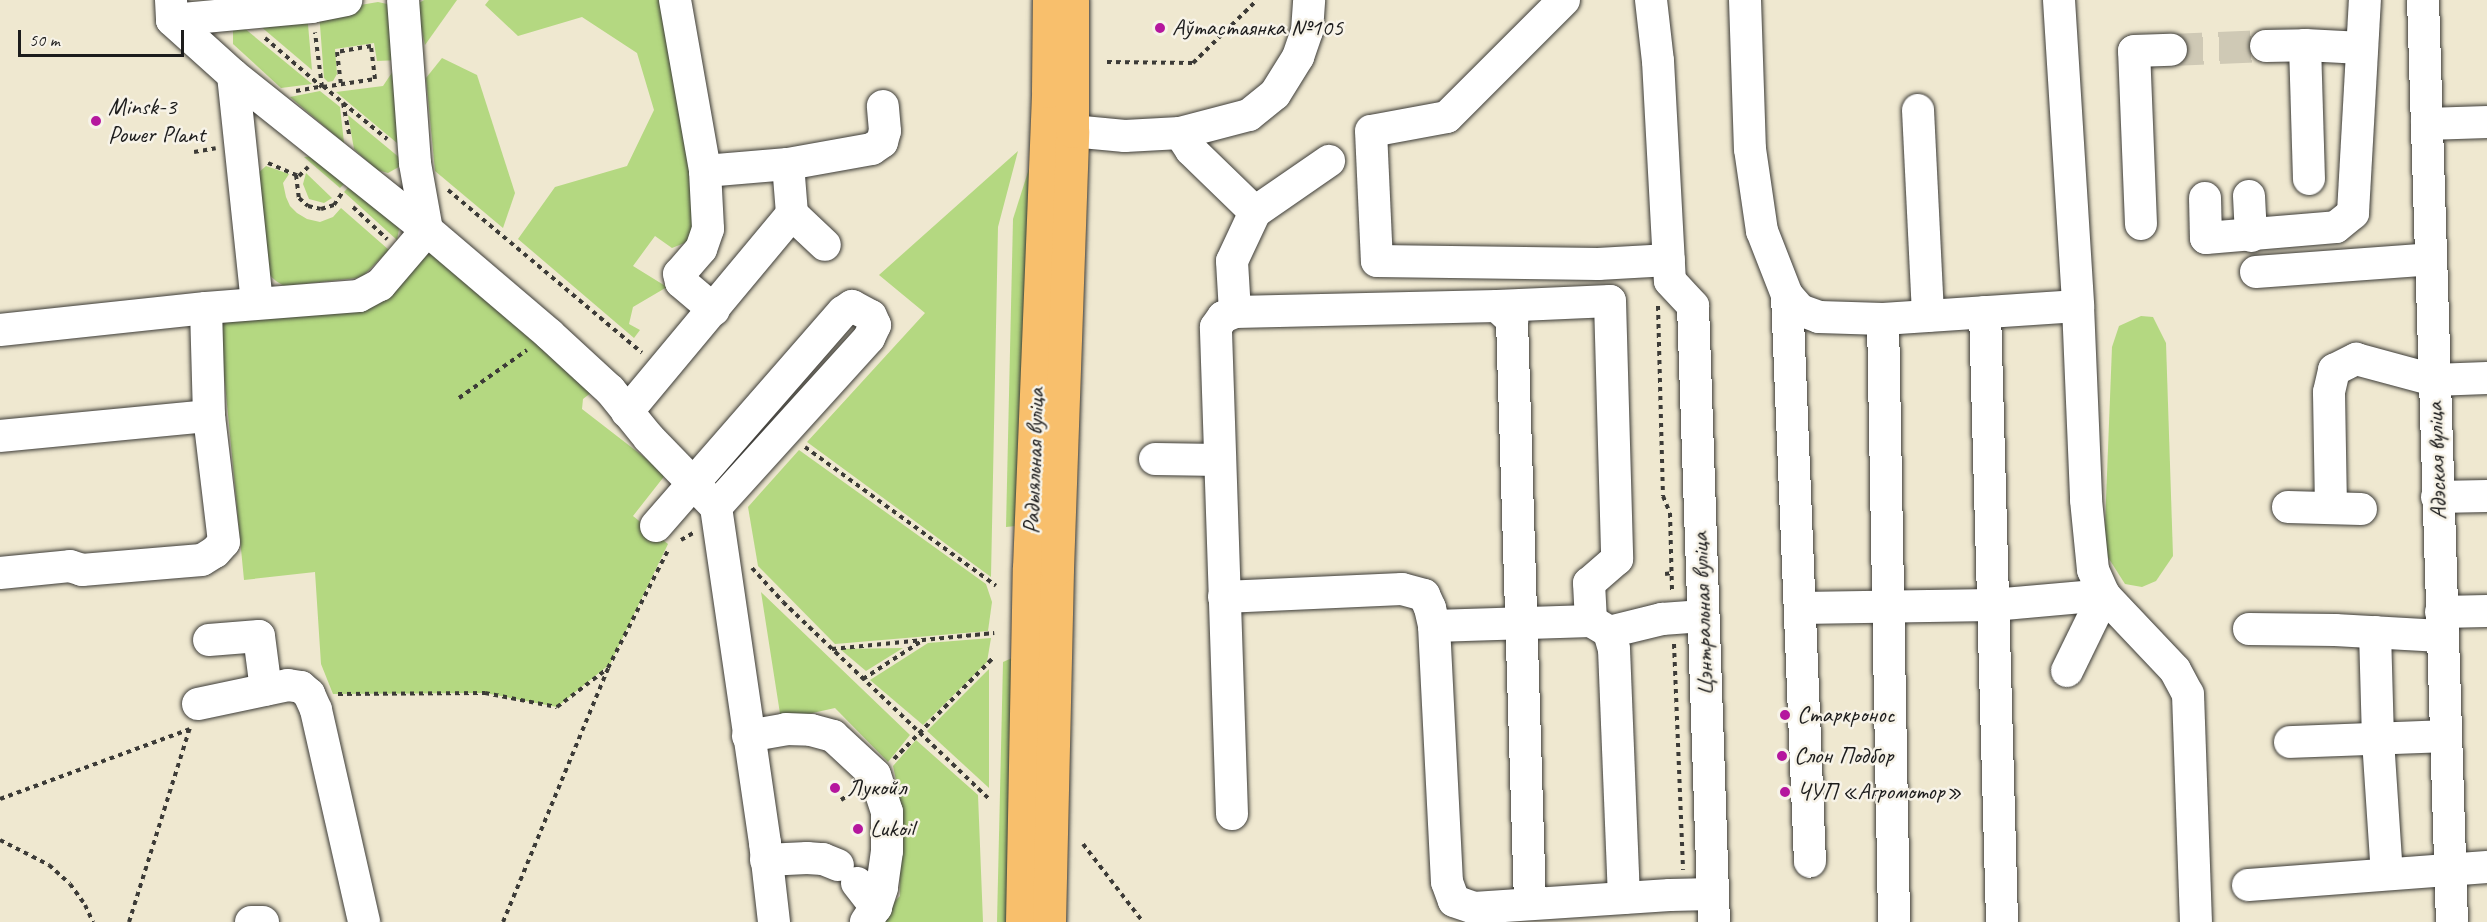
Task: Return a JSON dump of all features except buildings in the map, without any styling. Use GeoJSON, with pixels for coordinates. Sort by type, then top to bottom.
{"type":"FeatureCollection","features":[{"type":"Feature","properties":{"kind":"main road","name":"Радыяльная вуліца"},"geometry":{"type":"LineString","coordinates":[[1049,0],[1060,125],[1057,569],[1049,922]]}},
{"type":"Feature","properties":{"kind":"main road","name":"Радыяльная вуліца"},"geometry":{"type":"LineString","coordinates":[[1022,922],[1029,568],[1060,125],[1072,0]]}},
{"type":"Feature","properties":{"kind":"street"},"geometry":{"type":"LineString","coordinates":[[171,10],[237,14],[310,7],[346,0]]}},
{"type":"Feature","properties":{"kind":"street"},"geometry":{"type":"LineString","coordinates":[[403,0],[415,163],[427,230]]}},
{"type":"Feature","properties":{"kind":"street"},"geometry":{"type":"LineString","coordinates":[[675,0],[705,171],[707,237],[701,249],[679,273],[681,282],[714,310]]}},
{"type":"Feature","properties":{"kind":"street"},"geometry":{"type":"LineString","coordinates":[[1060,125],[1125,136],[1180,133],[1249,115],[1275,94],[1298,57],[1307,30],[1309,0]]}},
{"type":"Feature","properties":{"kind":"street"},"geometry":{"type":"LineString","coordinates":[[1564,0],[1447,117],[1371,131],[1377,261],[1598,264],[1670,260],[1658,61],[1651,0]]}},
{"type":"Feature","properties":{"kind":"street"},"geometry":{"type":"LineString","coordinates":[[1745,0],[1750,149],[1762,231],[1787,296],[1810,862]]}},
{"type":"Feature","properties":{"kind":"street"},"geometry":{"type":"LineString","coordinates":[[2059,0],[2092,570],[2104,595],[2175,670],[2188,694],[2196,922]]}},
{"type":"Feature","properties":{"kind":"street"},"geometry":{"type":"LineString","coordinates":[[2205,198],[2206,238],[2251,236],[2336,227],[2353,213],[2365,0]]}},
{"type":"Feature","properties":{"kind":"street","name":"Адэская вуліца"},"geometry":{"type":"LineString","coordinates":[[2423,0],[2452,922]]}},
{"type":"Feature","properties":{"kind":"street"},"geometry":{"type":"LineString","coordinates":[[171,10],[233,75],[427,230],[549,334],[610,390],[649,438],[694,481],[716,513],[774,922]]}},
{"type":"Feature","properties":{"kind":"street"},"geometry":{"type":"LineString","coordinates":[[2266,46],[2305,45],[2362,48]]}},
{"type":"Feature","properties":{"kind":"street"},"geometry":{"type":"LineString","coordinates":[[2305,45],[2309,179]]}},
{"type":"Feature","properties":{"kind":"street"},"geometry":{"type":"LineString","coordinates":[[2141,225],[2134,51],[2171,50]]}},
{"type":"Feature","properties":{"kind":"street"},"geometry":{"type":"LineString","coordinates":[[233,75],[257,303]]}},
{"type":"Feature","properties":{"kind":"street"},"geometry":{"type":"LineString","coordinates":[[705,171],[788,164],[872,149],[882,142],[885,131],[883,106]]}},
{"type":"Feature","properties":{"kind":"street"},"geometry":{"type":"LineString","coordinates":[[1918,110],[1928,316]]}},
{"type":"Feature","properties":{"kind":"street"},"geometry":{"type":"LineString","coordinates":[[2427,124],[2487,122]]}},
{"type":"Feature","properties":{"kind":"street"},"geometry":{"type":"LineString","coordinates":[[1180,133],[1191,150],[1256,212]]}},
{"type":"Feature","properties":{"kind":"street"},"geometry":{"type":"LineString","coordinates":[[1235,312],[1232,261],[1256,212],[1329,161]]}},
{"type":"Feature","properties":{"kind":"street"},"geometry":{"type":"LineString","coordinates":[[788,164],[792,214],[825,245]]}},
{"type":"Feature","properties":{"kind":"street"},"geometry":{"type":"LineString","coordinates":[[2249,196],[2251,236]]}},
{"type":"Feature","properties":{"kind":"street"},"geometry":{"type":"LineString","coordinates":[[627,412],[792,214]]}},
{"type":"Feature","properties":{"kind":"street"},"geometry":{"type":"LineString","coordinates":[[0,330],[257,303],[359,296],[369,293],[380,285],[427,230]]}},
{"type":"Feature","properties":{"kind":"street"},"geometry":{"type":"LineString","coordinates":[[2256,273],[2431,259]]}},
{"type":"Feature","properties":{"kind":"street","name":"Цэнтральная вуліца"},"geometry":{"type":"LineString","coordinates":[[1670,260],[1670,281],[1693,306],[1713,908]]}},
{"type":"Feature","properties":{"kind":"street"},"geometry":{"type":"LineString","coordinates":[[1787,296],[1800,310],[1819,317],[1883,319],[2078,306]]}},
{"type":"Feature","properties":{"kind":"street"},"geometry":{"type":"LineString","coordinates":[[1232,814],[1216,327],[1223,317],[1235,312],[1610,301],[1617,559],[1589,583],[1600,626],[1614,649],[1624,898]]}},
{"type":"Feature","properties":{"kind":"street"},"geometry":{"type":"LineString","coordinates":[[668,538],[694,481],[843,312],[852,306],[872,316],[875,325],[869,338],[716,513]]}},
{"type":"Feature","properties":{"kind":"street"},"geometry":{"type":"LineString","coordinates":[[1497,306],[1512,320],[1530,904]]}},
{"type":"Feature","properties":{"kind":"street"},"geometry":{"type":"LineString","coordinates":[[0,573],[70,566],[82,570],[202,560],[215,552],[224,542],[209,416],[206,308]]}},
{"type":"Feature","properties":{"kind":"street"},"geometry":{"type":"LineString","coordinates":[[1985,312],[2002,922]]}},
{"type":"Feature","properties":{"kind":"street"},"geometry":{"type":"LineString","coordinates":[[1883,319],[1894,922]]}},
{"type":"Feature","properties":{"kind":"street"},"geometry":{"type":"LineString","coordinates":[[2288,507],[2346,508],[2329,392],[2334,370],[2356,359],[2434,380],[2487,378]]}},
{"type":"Feature","properties":{"kind":"street"},"geometry":{"type":"LineString","coordinates":[[0,436],[209,416]]}},
{"type":"Feature","properties":{"kind":"street"},"geometry":{"type":"LineString","coordinates":[[1155,459],[1220,460]]}},
{"type":"Feature","properties":{"kind":"street"},"geometry":{"type":"LineString","coordinates":[[2437,498],[2487,496]]}},
{"type":"Feature","properties":{"kind":"street"},"geometry":{"type":"LineString","coordinates":[[1224,597],[1402,589],[1424,595],[1434,626],[1447,882],[1454,901],[1474,908],[1624,898],[1713,908]]}},
{"type":"Feature","properties":{"kind":"street"},"geometry":{"type":"LineString","coordinates":[[1800,608],[1993,605],[2104,595]]}},
{"type":"Feature","properties":{"kind":"street"},"geometry":{"type":"LineString","coordinates":[[2067,671],[2104,595]]}},
{"type":"Feature","properties":{"kind":"street"},"geometry":{"type":"LineString","coordinates":[[2249,629],[2375,632],[2441,624],[2487,611]]}},
{"type":"Feature","properties":{"kind":"street"},"geometry":{"type":"LineString","coordinates":[[1434,626],[1520,622],[1600,626],[1703,616]]}},
{"type":"Feature","properties":{"kind":"street"},"geometry":{"type":"LineString","coordinates":[[2375,632],[2378,740],[2387,874]]}},
{"type":"Feature","properties":{"kind":"street"},"geometry":{"type":"LineString","coordinates":[[209,640],[259,636],[266,690]]}},
{"type":"Feature","properties":{"kind":"street"},"geometry":{"type":"LineString","coordinates":[[194,716],[266,690],[288,685],[301,687],[309,694],[316,710],[364,922]]}},
{"type":"Feature","properties":{"kind":"street"},"geometry":{"type":"LineString","coordinates":[[748,736],[786,729],[811,730],[833,736],[875,775],[887,812],[886,872],[859,894],[823,859],[766,860]]}},
{"type":"Feature","properties":{"kind":"street"},"geometry":{"type":"LineString","coordinates":[[2290,742],[2445,736]]}},
{"type":"Feature","properties":{"kind":"street"},"geometry":{"type":"LineString","coordinates":[[2248,885],[2487,867]]}},
{"type":"Feature","properties":{"kind":"street"},"geometry":{"type":"LineString","coordinates":[[251,922],[263,922]]}},
{"type":"Feature","properties":{"kind":"path"},"geometry":{"type":"LineString","coordinates":[[1107,62],[1193,63],[1257,0]]}},
{"type":"Feature","properties":{"kind":"path"},"geometry":{"type":"LineString","coordinates":[[310,7],[322,87]]}},
{"type":"Feature","properties":{"kind":"path"},"geometry":{"type":"LineString","coordinates":[[237,14],[322,87]]}},
{"type":"Feature","properties":{"kind":"path"},"geometry":{"type":"LineString","coordinates":[[322,87],[375,79],[371,46],[337,52],[340,84]]}},
{"type":"Feature","properties":{"kind":"path"},"geometry":{"type":"LineString","coordinates":[[343,104],[663,371]]}},
{"type":"Feature","properties":{"kind":"path"},"geometry":{"type":"LineString","coordinates":[[194,152],[245,143],[267,163],[299,177],[309,167]]}},
{"type":"Feature","properties":{"kind":"path"},"geometry":{"type":"LineString","coordinates":[[301,160],[317,174]]}},
{"type":"Feature","properties":{"kind":"path"},"geometry":{"type":"LineString","coordinates":[[333,189],[405,256]]}},
{"type":"Feature","properties":{"kind":"path"},"geometry":{"type":"LineString","coordinates":[[459,398],[549,334]]}},
{"type":"Feature","properties":{"kind":"path"},"geometry":{"type":"LineString","coordinates":[[799,443],[996,586]]}},
{"type":"Feature","properties":{"kind":"path"},"geometry":{"type":"LineString","coordinates":[[503,922],[608,668],[668,538],[716,513]]}},
{"type":"Feature","properties":{"kind":"path"},"geometry":{"type":"LineString","coordinates":[[747,564],[831,649],[989,799]]}},
{"type":"Feature","properties":{"kind":"path"},"geometry":{"type":"LineString","coordinates":[[1665,574],[1672,573]]}},
{"type":"Feature","properties":{"kind":"path"},"geometry":{"type":"LineString","coordinates":[[831,649],[994,633]]}},
{"type":"Feature","properties":{"kind":"path"},"geometry":{"type":"LineString","coordinates":[[863,679],[922,640]]}},
{"type":"Feature","properties":{"kind":"path"},"geometry":{"type":"LineString","coordinates":[[841,800],[875,775],[993,658]]}},
{"type":"Feature","properties":{"kind":"path"},"geometry":{"type":"LineString","coordinates":[[309,694],[485,693],[557,707],[608,668]]}},
{"type":"Feature","properties":{"kind":"path"},"geometry":{"type":"LineString","coordinates":[[0,800],[194,716]]}},
{"type":"Feature","properties":{"kind":"path"},"geometry":{"type":"LineString","coordinates":[[129,922],[194,716]]}},
{"type":"Feature","properties":{"kind":"path"},"geometry":{"type":"LineString","coordinates":[[0,840],[49,866],[70,884],[85,905],[93,922]]}},
{"type":"Feature","properties":{"kind":"path"},"geometry":{"type":"LineString","coordinates":[[1083,844],[1143,922]]}},
{"type":"Feature","properties":{"kind":"green space"},"geometry":{"type":"Polygon","coordinates":[[[424,0],[457,0],[425,45],[418,14],[419,3],[424,0]]]}},
{"type":"Feature","properties":{"kind":"green space"},"geometry":{"type":"Polygon","coordinates":[[[489,0],[665,0],[700,227],[687,242],[672,248],[655,236],[633,266],[667,287],[633,307],[629,324],[640,330],[634,338],[518,239],[555,187],[627,166],[654,110],[637,53],[582,17],[518,36],[485,5],[489,0]]]}},
{"type":"Feature","properties":{"kind":"green space"},"geometry":{"type":"Polygon","coordinates":[[[378,2],[387,4],[393,10],[400,60],[377,61],[374,43],[335,49],[337,74],[333,81],[328,82],[324,78],[319,12],[378,2]]]}},
{"type":"Feature","properties":{"kind":"green space"},"geometry":{"type":"Polygon","coordinates":[[[307,13],[312,70],[252,19],[307,13]]]}},
{"type":"Feature","properties":{"kind":"green space"},"geometry":{"type":"Polygon","coordinates":[[[238,23],[312,84],[281,88],[233,44],[233,29],[238,23]]]}},
{"type":"Feature","properties":{"kind":"green space"},"geometry":{"type":"Polygon","coordinates":[[[442,58],[477,75],[515,193],[503,228],[435,171],[426,78],[442,58]]]}},
{"type":"Feature","properties":{"kind":"green space"},"geometry":{"type":"Polygon","coordinates":[[[395,68],[409,153],[336,92],[383,86],[395,68]]]}},
{"type":"Feature","properties":{"kind":"green space"},"geometry":{"type":"Polygon","coordinates":[[[320,91],[340,107],[344,143],[290,97],[320,91]]]}},
{"type":"Feature","properties":{"kind":"green space"},"geometry":{"type":"Polygon","coordinates":[[[348,115],[406,163],[388,173],[377,170],[354,149],[348,115]]]}},
{"type":"Feature","properties":{"kind":"green space"},"geometry":{"type":"Polygon","coordinates":[[[1018,151],[998,227],[991,577],[807,442],[925,313],[879,275],[1018,151]]]}},
{"type":"Feature","properties":{"kind":"green space"},"geometry":{"type":"Polygon","coordinates":[[[1034,153],[1016,526],[1006,527],[1013,219],[1034,153]]]}},
{"type":"Feature","properties":{"kind":"green space"},"geometry":{"type":"Polygon","coordinates":[[[325,155],[351,177],[340,188],[304,157],[325,155]]]}},
{"type":"Feature","properties":{"kind":"green space"},"geometry":{"type":"Polygon","coordinates":[[[266,166],[289,174],[283,183],[290,206],[297,213],[307,219],[320,222],[333,217],[341,208],[389,250],[364,275],[357,278],[284,286],[276,281],[265,271],[257,174],[266,166]]]}},
{"type":"Feature","properties":{"kind":"green space"},"geometry":{"type":"Polygon","coordinates":[[[306,173],[332,198],[324,203],[309,199],[303,184],[306,173]]]}},
{"type":"Feature","properties":{"kind":"green space"},"geometry":{"type":"Polygon","coordinates":[[[354,181],[400,224],[397,240],[344,192],[354,181]]]}},
{"type":"Feature","properties":{"kind":"green space"},"geometry":{"type":"Polygon","coordinates":[[[439,251],[592,392],[583,399],[582,409],[666,474],[633,516],[668,544],[610,664],[557,707],[485,693],[333,694],[321,664],[315,572],[244,580],[220,332],[221,321],[376,299],[419,253],[439,251]]]}},
{"type":"Feature","properties":{"kind":"green space"},"geometry":{"type":"Polygon","coordinates":[[[2141,316],[2153,317],[2166,343],[2173,556],[2156,581],[2142,587],[2125,584],[2104,551],[2112,347],[2119,326],[2141,316]]]}},
{"type":"Feature","properties":{"kind":"green space"},"geometry":{"type":"Polygon","coordinates":[[[799,450],[986,584],[992,602],[988,631],[835,644],[758,566],[748,507],[799,450]]]}},
{"type":"Feature","properties":{"kind":"green space"},"geometry":{"type":"Polygon","coordinates":[[[761,592],[910,735],[888,762],[835,708],[781,720],[761,592]]]}},
{"type":"Feature","properties":{"kind":"green space"},"geometry":{"type":"Polygon","coordinates":[[[991,638],[987,662],[923,725],[870,680],[928,643],[991,638]]]}},
{"type":"Feature","properties":{"kind":"green space"},"geometry":{"type":"Polygon","coordinates":[[[903,648],[866,671],[840,649],[903,648]]]}},
{"type":"Feature","properties":{"kind":"green space"},"geometry":{"type":"Polygon","coordinates":[[[1012,658],[1012,922],[997,922],[1003,662],[1012,658]]]}},
{"type":"Feature","properties":{"kind":"green space"},"geometry":{"type":"Polygon","coordinates":[[[989,669],[989,788],[927,731],[989,669]]]}},
{"type":"Feature","properties":{"kind":"green space"},"geometry":{"type":"Polygon","coordinates":[[[916,740],[978,795],[983,922],[884,922],[884,912],[900,896],[899,795],[893,766],[916,740]]]}},
{"type":"Feature","properties":{"kind":"tunnel"},"geometry":{"type":"LineString","coordinates":[[2171,50],[2266,46]]}},
{"type":"Feature","properties":{"kind":"place","name":"Аўтастаянка №105"},"geometry":{"type":"Point","coordinates":[1160,28]}},
{"type":"Feature","properties":{"kind":"place","name":"Minsk-3 Power Plant"},"geometry":{"type":"Point","coordinates":[96,121]}},
{"type":"Feature","properties":{"kind":"place","name":"Старкронос"},"geometry":{"type":"Point","coordinates":[1785,715]}},
{"type":"Feature","properties":{"kind":"place","name":"Слон Подбор"},"geometry":{"type":"Point","coordinates":[1782,756]}},
{"type":"Feature","properties":{"kind":"place","name":"Лукойл"},"geometry":{"type":"Point","coordinates":[835,788]}},
{"type":"Feature","properties":{"kind":"place","name":"ЧУП «Агромотор»"},"geometry":{"type":"Point","coordinates":[1785,792]}},
{"type":"Feature","properties":{"kind":"place","name":"Lukoil"},"geometry":{"type":"Point","coordinates":[858,829]}}]}
